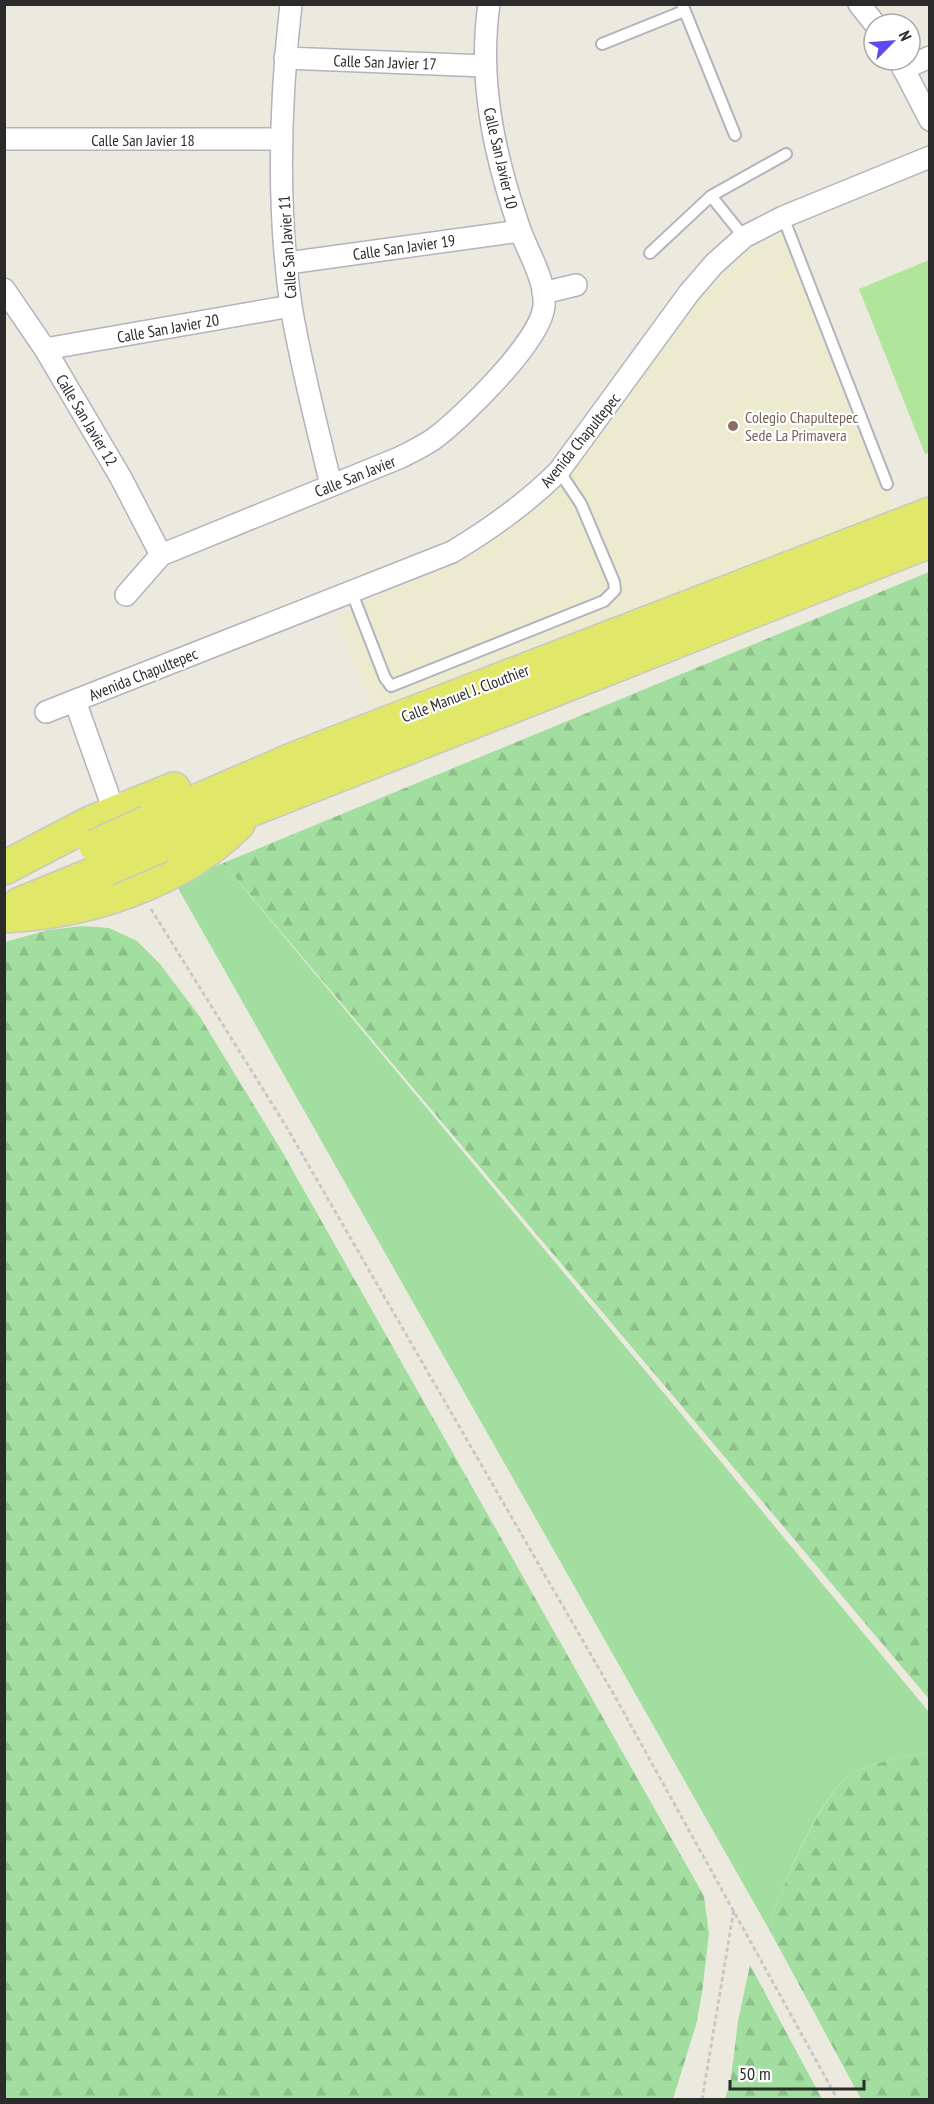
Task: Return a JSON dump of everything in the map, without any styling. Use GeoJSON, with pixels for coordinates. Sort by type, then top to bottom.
{"type":"FeatureCollection","features":[{"type":"Feature","properties":{"kind":"main road","name":"Calle Manuel J. Clouthier"},"geometry":{"type":"LineString","coordinates":[[4,911],[101,857],[155,834],[294,759],[930,514]]}},
{"type":"Feature","properties":{"kind":"main road","name":"Calle Manuel J. Clouthier"},"geometry":{"type":"LineString","coordinates":[[155,834],[254,808],[930,541]]}},
{"type":"Feature","properties":{"kind":"main road"},"geometry":{"type":"LineString","coordinates":[[4,868],[90,823],[212,774],[294,759]]}},
{"type":"Feature","properties":{"kind":"main road"},"geometry":{"type":"LineString","coordinates":[[4,916],[46,914],[75,908],[102,901],[139,886],[200,856],[219,843],[254,808]]}},
{"type":"Feature","properties":{"kind":"main road","name":"Calle Manuel J. Clouthier"},"geometry":{"type":"LineString","coordinates":[[4,884],[101,857]]}},
{"type":"Feature","properties":{"kind":"street","name":"Calle San Javier 11"},"geometry":{"type":"LineString","coordinates":[[291,4],[285,58],[282,139],[291,306],[331,485]]}},
{"type":"Feature","properties":{"kind":"street","name":"Calle San Javier 10"},"geometry":{"type":"LineString","coordinates":[[489,4],[485,66],[488,109],[497,152],[520,231],[544,300]]}},
{"type":"Feature","properties":{"kind":"street","name":"Calle San Javier 17"},"geometry":{"type":"LineString","coordinates":[[285,58],[485,66]]}},
{"type":"Feature","properties":{"kind":"street"},"geometry":{"type":"LineString","coordinates":[[913,72],[930,120]]}},
{"type":"Feature","properties":{"kind":"street"},"geometry":{"type":"LineString","coordinates":[[917,72],[930,92]]}},
{"type":"Feature","properties":{"kind":"street","name":"Calle San Javier 18"},"geometry":{"type":"LineString","coordinates":[[4,139],[282,139]]}},
{"type":"Feature","properties":{"kind":"street","name":"Avenida Chapultepec"},"geometry":{"type":"LineString","coordinates":[[46,712],[352,593],[452,552],[478,536],[535,495],[559,471],[689,293],[714,264],[744,237],[783,217],[930,157]]}},
{"type":"Feature","properties":{"kind":"street","name":"Calle San Javier 19"},"geometry":{"type":"LineString","coordinates":[[288,263],[520,231]]}},
{"type":"Feature","properties":{"kind":"street"},"geometry":{"type":"LineString","coordinates":[[544,300],[576,285]]}},
{"type":"Feature","properties":{"kind":"street","name":"Calle San Javier 12"},"geometry":{"type":"LineString","coordinates":[[4,289],[45,349],[140,510],[161,555]]}},
{"type":"Feature","properties":{"kind":"street","name":"Calle San Javier"},"geometry":{"type":"LineString","coordinates":[[126,595],[161,555],[399,458],[434,439],[491,386],[533,333],[541,319],[544,300]]}},
{"type":"Feature","properties":{"kind":"street","name":"Calle San Javier 20"},"geometry":{"type":"LineString","coordinates":[[45,349],[291,306]]}},
{"type":"Feature","properties":{"kind":"street"},"geometry":{"type":"LineString","coordinates":[[75,701],[139,886]]}},
{"type":"Feature","properties":{"kind":"lane"},"geometry":{"type":"LineString","coordinates":[[602,44],[683,8],[735,135]]}},
{"type":"Feature","properties":{"kind":"lane"},"geometry":{"type":"LineString","coordinates":[[650,253],[711,196],[786,154]]}},
{"type":"Feature","properties":{"kind":"lane"},"geometry":{"type":"LineString","coordinates":[[711,196],[744,237]]}},
{"type":"Feature","properties":{"kind":"lane"},"geometry":{"type":"LineString","coordinates":[[783,217],[887,484]]}},
{"type":"Feature","properties":{"kind":"lane"},"geometry":{"type":"LineString","coordinates":[[352,593],[385,678],[391,686],[604,601],[615,590],[614,582],[581,504],[559,471]]}},
{"type":"Feature","properties":{"kind":"path"},"geometry":{"type":"LineString","coordinates":[[139,886],[160,927],[287,1128],[734,1908],[838,2100]]}},
{"type":"Feature","properties":{"kind":"path"},"geometry":{"type":"LineString","coordinates":[[702,2100],[734,1908]]}},
{"type":"Feature","properties":{"kind":"shaded area","name":"Colegio Chapultepec Sede La Primavera"},"geometry":{"type":"Polygon","coordinates":[[[782,234],[894,508],[375,713],[335,618],[479,544],[531,510],[566,481],[706,285],[740,254],[782,234]]]}},
{"type":"Feature","properties":{"kind":"green space"},"geometry":{"type":"Polygon","coordinates":[[[929,260],[930,453],[925,454],[859,289],[929,260]]]}},
{"type":"Feature","properties":{"kind":"green space"},"geometry":{"type":"Polygon","coordinates":[[[929,572],[929,1699],[223,863],[929,572]]]}},
{"type":"Feature","properties":{"kind":"green space"},"geometry":{"type":"Polygon","coordinates":[[[223,863],[929,1712],[929,1753],[888,1760],[867,1767],[849,1776],[838,1786],[813,1824],[801,1848],[780,1895],[770,1931],[175,883],[223,863]]]}},
{"type":"Feature","properties":{"kind":"green space"},"geometry":{"type":"Polygon","coordinates":[[[82,926],[109,928],[137,941],[160,964],[200,1017],[280,1148],[704,1896],[709,1934],[702,1993],[696,2025],[673,2099],[5,2099],[5,942],[48,930],[82,926]]]}},
{"type":"Feature","properties":{"kind":"green space"},"geometry":{"type":"Polygon","coordinates":[[[929,1753],[929,2099],[861,2099],[770,1931],[780,1895],[801,1847],[838,1786],[849,1776],[878,1763],[929,1753]]]}},
{"type":"Feature","properties":{"kind":"green space"},"geometry":{"type":"Polygon","coordinates":[[[750,1965],[822,2099],[725,2099],[731,2078],[738,2021],[750,1965]]]}},
{"type":"Feature","properties":{"kind":"place","name":"Colegio Chapultepec Sede La Primavera"},"geometry":{"type":"Point","coordinates":[733,426]}}]}
